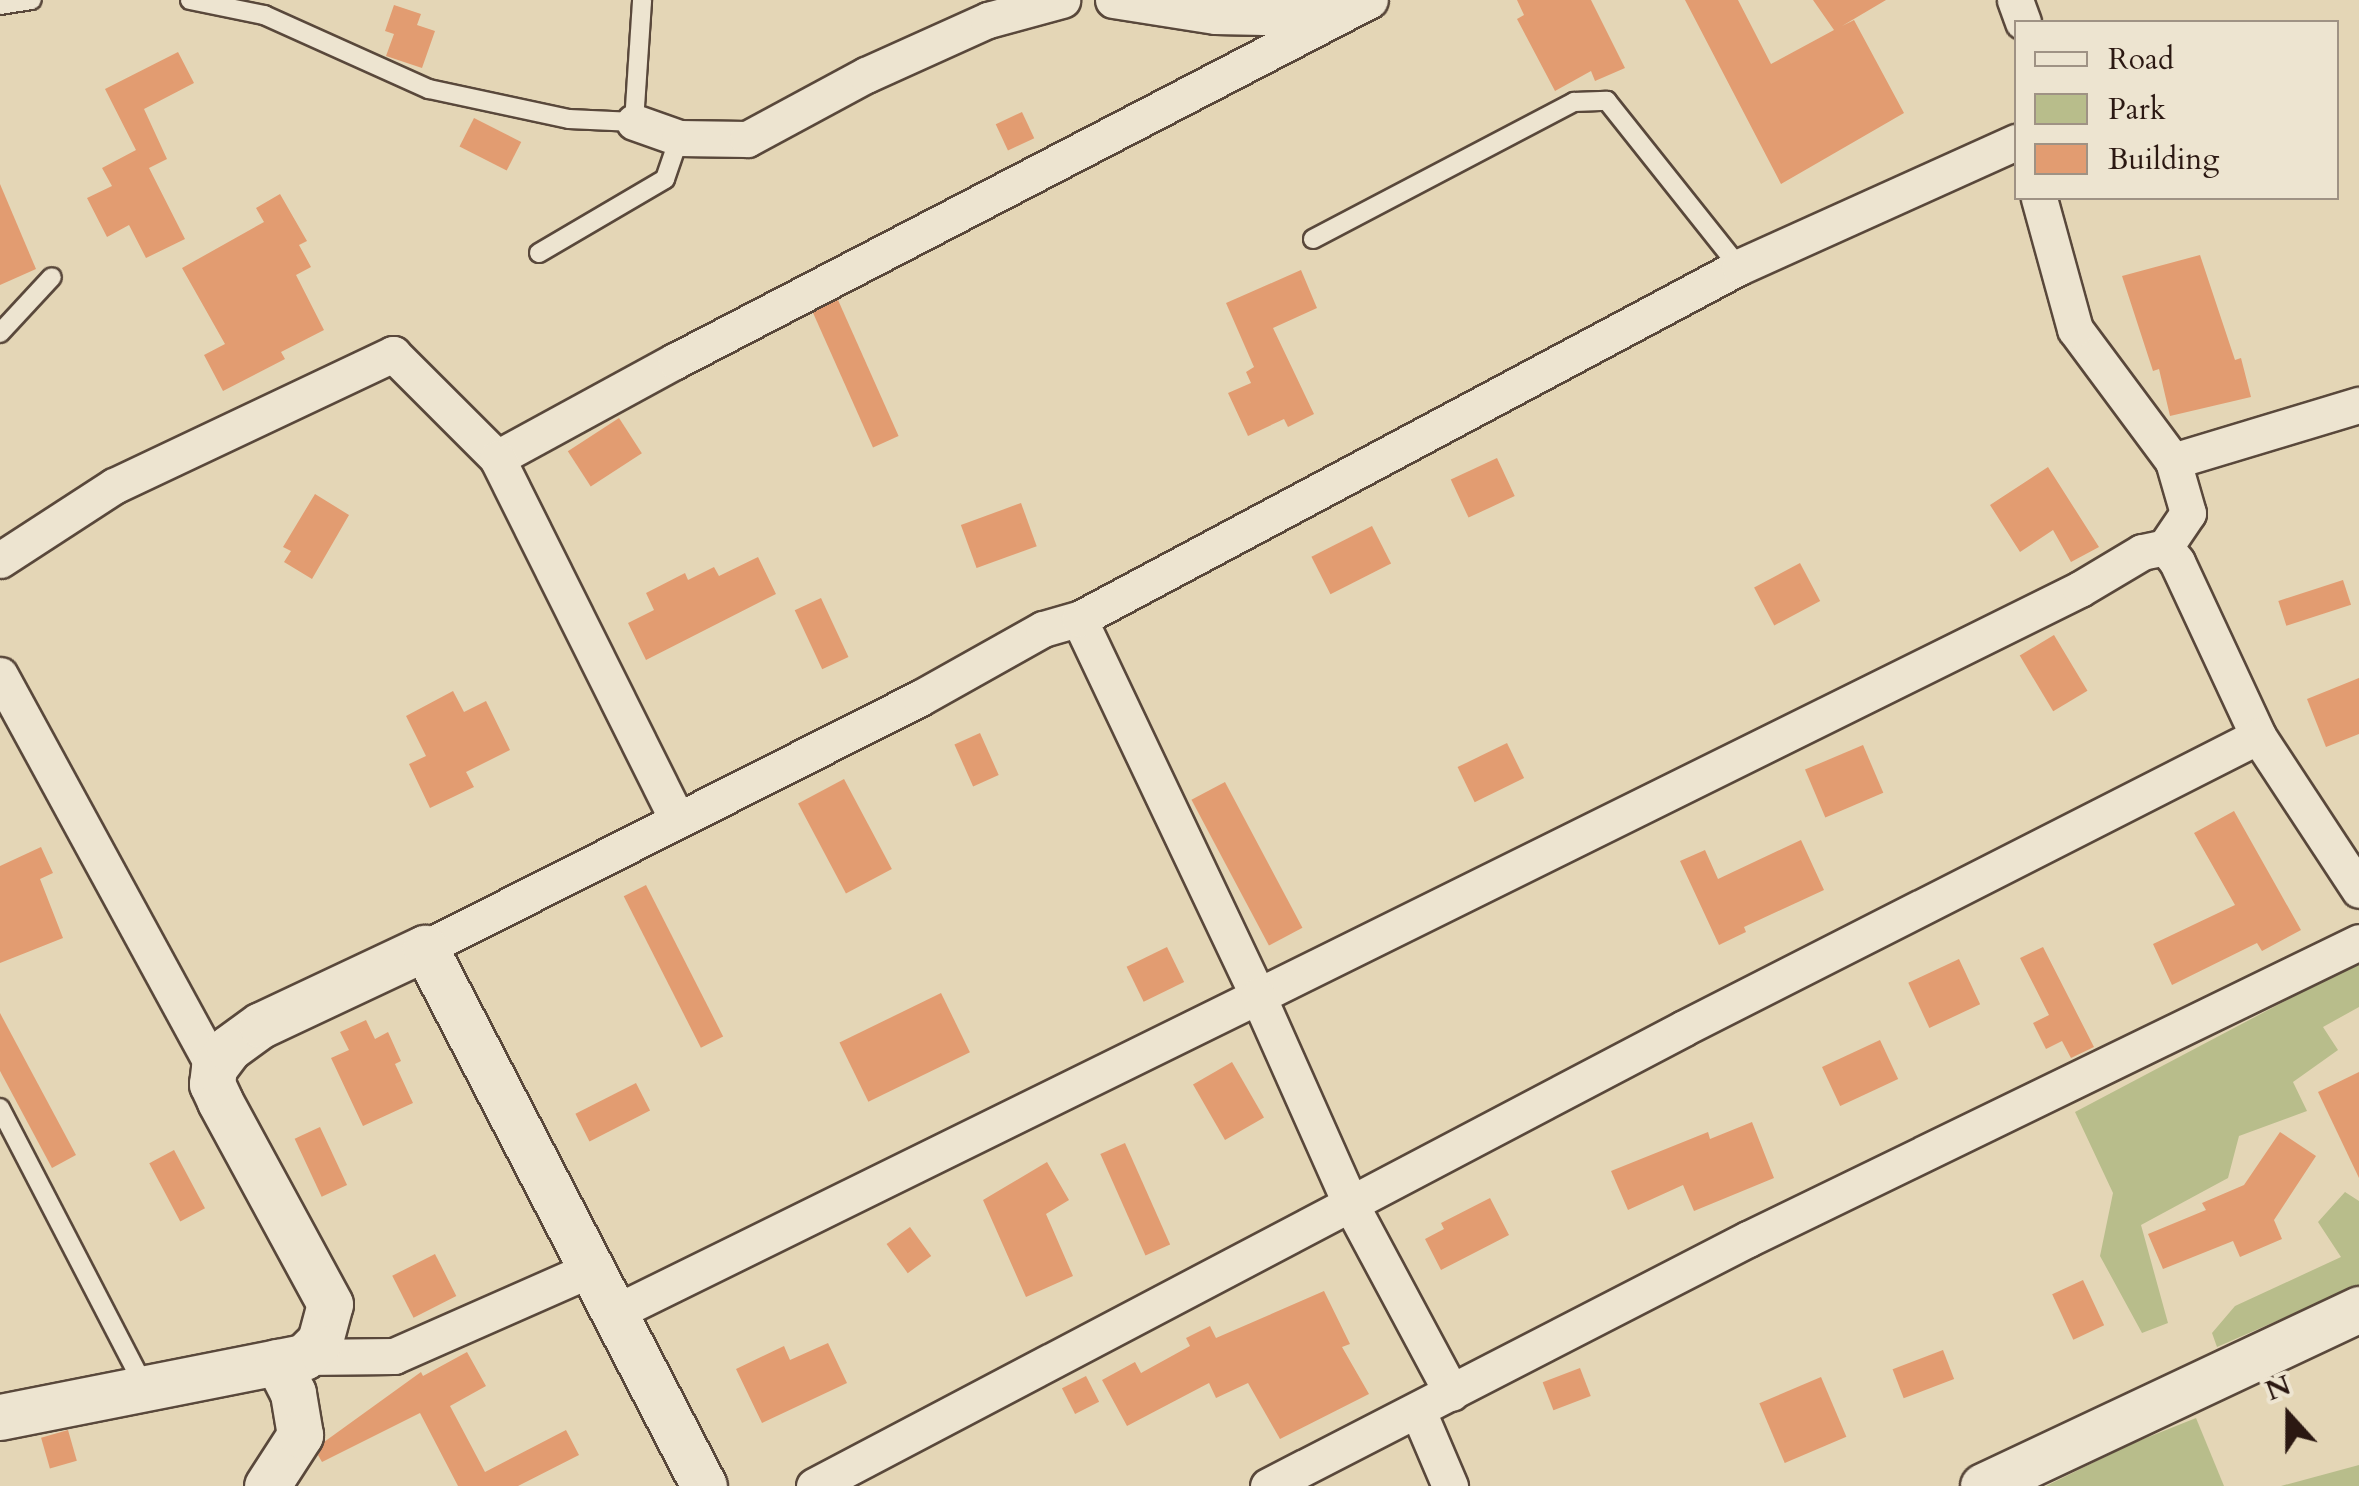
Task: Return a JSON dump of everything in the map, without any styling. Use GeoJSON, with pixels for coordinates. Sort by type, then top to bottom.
{"type":"FeatureCollection","features":[{"type":"Feature","properties":{"kind":"street"},"geometry":{"type":"LineString","coordinates":[[634,122],[679,138],[747,140],[866,75],[988,20],[1062,0]]}},
{"type":"Feature","properties":{"kind":"street"},"geometry":{"type":"LineString","coordinates":[[1113,0],[1215,16],[1264,17],[1368,0]]}},
{"type":"Feature","properties":{"kind":"street"},"geometry":{"type":"LineString","coordinates":[[496,458],[1368,0]]}},
{"type":"Feature","properties":{"kind":"street"},"geometry":{"type":"LineString","coordinates":[[290,1360],[320,1341],[330,1304],[212,1084],[214,1068],[229,1048],[261,1025],[425,948],[920,698],[1044,629],[1078,619],[1740,267],[2014,143]]}},
{"type":"Feature","properties":{"kind":"street"},"geometry":{"type":"LineString","coordinates":[[612,1314],[2080,589],[2142,552],[2165,547],[2188,513],[2173,461],[2075,328],[2040,200]]}},
{"type":"Feature","properties":{"kind":"street"},"geometry":{"type":"LineString","coordinates":[[0,560],[114,486],[393,354],[496,458],[677,818]]}},
{"type":"Feature","properties":{"kind":"street"},"geometry":{"type":"LineString","coordinates":[[2173,461],[2359,404]]}},
{"type":"Feature","properties":{"kind":"street"},"geometry":{"type":"LineString","coordinates":[[2165,547],[2177,562],[2258,736],[2359,890]]}},
{"type":"Feature","properties":{"kind":"street"},"geometry":{"type":"LineString","coordinates":[[1078,619],[1258,996],[1351,1205],[1452,1393]]}},
{"type":"Feature","properties":{"kind":"street"},"geometry":{"type":"LineString","coordinates":[[0,675],[214,1068]]}},
{"type":"Feature","properties":{"kind":"street"},"geometry":{"type":"LineString","coordinates":[[814,1486],[1684,1028],[2258,736]]}},
{"type":"Feature","properties":{"kind":"street"},"geometry":{"type":"LineString","coordinates":[[1268,1486],[1748,1239],[2359,942]]}},
{"type":"Feature","properties":{"kind":"street"},"geometry":{"type":"LineString","coordinates":[[425,948],[588,1270],[704,1486]]}},
{"type":"Feature","properties":{"kind":"street"},"geometry":{"type":"LineString","coordinates":[[0,1417],[290,1360],[394,1356],[588,1270]]}},
{"type":"Feature","properties":{"kind":"street"},"geometry":{"type":"LineString","coordinates":[[1983,1486],[2359,1309]]}},
{"type":"Feature","properties":{"kind":"street"},"geometry":{"type":"LineString","coordinates":[[267,1486],[300,1436],[290,1360]]}},
{"type":"Feature","properties":{"kind":"street"},"geometry":{"type":"LineString","coordinates":[[1418,1411],[1450,1486]]}},
{"type":"Feature","properties":{"kind":"lane"},"geometry":{"type":"LineString","coordinates":[[0,5],[32,0]]}},
{"type":"Feature","properties":{"kind":"lane"},"geometry":{"type":"LineString","coordinates":[[190,0],[264,15],[429,89],[569,118],[634,122],[642,0]]}},
{"type":"Feature","properties":{"kind":"lane"},"geometry":{"type":"LineString","coordinates":[[1313,239],[1574,102],[1607,101],[1740,267]]}},
{"type":"Feature","properties":{"kind":"lane"},"geometry":{"type":"LineString","coordinates":[[539,253],[665,179],[679,138]]}},
{"type":"Feature","properties":{"kind":"lane"},"geometry":{"type":"LineString","coordinates":[[0,333],[52,277]]}},
{"type":"Feature","properties":{"kind":"lane"},"geometry":{"type":"LineString","coordinates":[[0,1108],[144,1386]]}},
{"type":"Feature","properties":{"kind":"green space"},"geometry":{"type":"Polygon","coordinates":[[[2359,962],[2359,1007],[2323,1027],[2338,1050],[2293,1082],[2307,1111],[2239,1136],[2228,1178],[2141,1225],[2168,1323],[2142,1333],[2100,1256],[2113,1193],[2075,1112],[2359,962]]]}},
{"type":"Feature","properties":{"kind":"green space"},"geometry":{"type":"Polygon","coordinates":[[[2345,1192],[2359,1201],[2359,1285],[2217,1347],[2212,1333],[2235,1306],[2341,1257],[2318,1222],[2345,1192]]]}},
{"type":"Feature","properties":{"kind":"green space"},"geometry":{"type":"Polygon","coordinates":[[[2196,1418],[2224,1486],[2046,1486],[2131,1444],[2196,1418]]]}},
{"type":"Feature","properties":{"kind":"green space"},"geometry":{"type":"Polygon","coordinates":[[[2359,1465],[2359,1486],[2281,1486],[2359,1465]]]}},
{"type":"Feature","properties":{"kind":"building"},"geometry":{"type":"Polygon","coordinates":[[[1517,0],[1591,0],[1625,68],[1595,81],[1591,71],[1555,91],[1517,19],[1524,15],[1517,0]]]}},
{"type":"Feature","properties":{"kind":"building"},"geometry":{"type":"Polygon","coordinates":[[[1685,0],[1738,0],[1771,64],[1834,30],[1813,0],[1886,0],[1842,26],[1854,20],[1904,113],[1781,184],[1685,0]]]}},
{"type":"Feature","properties":{"kind":"building"},"geometry":{"type":"Polygon","coordinates":[[[394,5],[421,14],[417,25],[435,31],[422,68],[386,56],[394,34],[385,31],[394,5]]]}},
{"type":"Feature","properties":{"kind":"building"},"geometry":{"type":"Polygon","coordinates":[[[178,52],[194,83],[144,109],[167,159],[149,168],[185,239],[146,258],[129,225],[107,237],[87,198],[112,186],[102,168],[136,150],[105,89],[178,52]]]}},
{"type":"Feature","properties":{"kind":"building"},"geometry":{"type":"Polygon","coordinates":[[[1022,112],[1034,138],[1008,151],[996,124],[1022,112]]]}},
{"type":"Feature","properties":{"kind":"building"},"geometry":{"type":"Polygon","coordinates":[[[474,118],[521,142],[507,171],[459,147],[474,118]]]}},
{"type":"Feature","properties":{"kind":"building"},"geometry":{"type":"Polygon","coordinates":[[[0,184],[36,269],[0,285],[0,184]]]}},
{"type":"Feature","properties":{"kind":"building"},"geometry":{"type":"Polygon","coordinates":[[[280,194],[307,241],[299,245],[311,267],[296,275],[324,330],[281,352],[285,359],[223,391],[204,355],[225,344],[182,268],[264,222],[256,208],[280,194]]]}},
{"type":"Feature","properties":{"kind":"building"},"geometry":{"type":"Polygon","coordinates":[[[2200,255],[2235,360],[2241,358],[2251,397],[2170,416],[2159,369],[2153,371],[2122,276],[2200,255]]]}},
{"type":"Feature","properties":{"kind":"building"},"geometry":{"type":"Polygon","coordinates":[[[1301,270],[1317,308],[1273,328],[1314,414],[1288,427],[1284,419],[1248,436],[1228,393],[1251,383],[1246,372],[1254,367],[1226,303],[1301,270]]]}},
{"type":"Feature","properties":{"kind":"building"},"geometry":{"type":"Polygon","coordinates":[[[838,300],[899,436],[873,448],[812,311],[838,300]]]}},
{"type":"Feature","properties":{"kind":"building"},"geometry":{"type":"Polygon","coordinates":[[[619,418],[642,453],[591,486],[568,451],[619,418]]]}},
{"type":"Feature","properties":{"kind":"building"},"geometry":{"type":"Polygon","coordinates":[[[1497,458],[1515,496],[1469,518],[1451,480],[1497,458]]]}},
{"type":"Feature","properties":{"kind":"building"},"geometry":{"type":"Polygon","coordinates":[[[2048,467],[2099,547],[2071,562],[2053,530],[2020,552],[1990,505],[2048,467]]]}},
{"type":"Feature","properties":{"kind":"building"},"geometry":{"type":"Polygon","coordinates":[[[315,494],[349,515],[312,579],[284,562],[291,551],[283,547],[315,494]]]}},
{"type":"Feature","properties":{"kind":"building"},"geometry":{"type":"Polygon","coordinates":[[[1021,503],[1037,546],[977,568],[961,525],[1021,503]]]}},
{"type":"Feature","properties":{"kind":"building"},"geometry":{"type":"Polygon","coordinates":[[[1372,526],[1391,563],[1330,594],[1311,557],[1372,526]]]}},
{"type":"Feature","properties":{"kind":"building"},"geometry":{"type":"Polygon","coordinates":[[[758,557],[776,594],[646,660],[628,623],[654,610],[646,593],[685,573],[688,580],[714,567],[719,576],[758,557]]]}},
{"type":"Feature","properties":{"kind":"building"},"geometry":{"type":"Polygon","coordinates":[[[1800,563],[1820,601],[1774,625],[1754,587],[1800,563]]]}},
{"type":"Feature","properties":{"kind":"building"},"geometry":{"type":"Polygon","coordinates":[[[2343,580],[2351,605],[2286,626],[2278,601],[2343,580]]]}},
{"type":"Feature","properties":{"kind":"building"},"geometry":{"type":"Polygon","coordinates":[[[821,598],[848,657],[822,669],[795,610],[821,598]]]}},
{"type":"Feature","properties":{"kind":"building"},"geometry":{"type":"Polygon","coordinates":[[[2054,635],[2087,691],[2053,711],[2020,656],[2054,635]]]}},
{"type":"Feature","properties":{"kind":"building"},"geometry":{"type":"Polygon","coordinates":[[[2359,678],[2359,734],[2326,747],[2307,699],[2359,678]]]}},
{"type":"Feature","properties":{"kind":"building"},"geometry":{"type":"Polygon","coordinates":[[[453,691],[464,712],[486,701],[510,750],[466,772],[474,787],[430,808],[409,764],[426,756],[406,716],[453,691]]]}},
{"type":"Feature","properties":{"kind":"building"},"geometry":{"type":"Polygon","coordinates":[[[980,733],[999,775],[973,786],[954,744],[980,733]]]}},
{"type":"Feature","properties":{"kind":"building"},"geometry":{"type":"Polygon","coordinates":[[[1507,743],[1524,778],[1475,802],[1458,767],[1507,743]]]}},
{"type":"Feature","properties":{"kind":"building"},"geometry":{"type":"Polygon","coordinates":[[[1863,745],[1883,793],[1825,817],[1805,770],[1863,745]]]}},
{"type":"Feature","properties":{"kind":"building"},"geometry":{"type":"Polygon","coordinates":[[[844,779],[892,869],[846,893],[798,803],[844,779]]]}},
{"type":"Feature","properties":{"kind":"building"},"geometry":{"type":"Polygon","coordinates":[[[1225,782],[1302,928],[1269,946],[1191,800],[1225,782]]]}},
{"type":"Feature","properties":{"kind":"building"},"geometry":{"type":"Polygon","coordinates":[[[2234,811],[2301,930],[2262,951],[2257,943],[2172,985],[2153,944],[2235,905],[2194,833],[2234,811]]]}},
{"type":"Feature","properties":{"kind":"building"},"geometry":{"type":"Polygon","coordinates":[[[1801,840],[1824,890],[1744,927],[1746,932],[1719,945],[1680,861],[1705,850],[1718,879],[1801,840]]]}},
{"type":"Feature","properties":{"kind":"building"},"geometry":{"type":"Polygon","coordinates":[[[41,847],[53,873],[40,879],[63,938],[0,963],[0,866],[41,847]]]}},
{"type":"Feature","properties":{"kind":"building"},"geometry":{"type":"Polygon","coordinates":[[[646,885],[723,1036],[701,1048],[624,896],[646,885]]]}},
{"type":"Feature","properties":{"kind":"building"},"geometry":{"type":"Polygon","coordinates":[[[1167,947],[1184,982],[1144,1002],[1127,967],[1167,947]]]}},
{"type":"Feature","properties":{"kind":"building"},"geometry":{"type":"Polygon","coordinates":[[[2043,947],[2094,1047],[2071,1058],[2062,1041],[2046,1049],[2033,1023],[2049,1015],[2020,958],[2043,947]]]}},
{"type":"Feature","properties":{"kind":"building"},"geometry":{"type":"Polygon","coordinates":[[[1959,959],[1980,1004],[1929,1028],[1908,983],[1959,959]]]}},
{"type":"Feature","properties":{"kind":"building"},"geometry":{"type":"Polygon","coordinates":[[[941,993],[970,1052],[868,1102],[839,1043],[941,993]]]}},
{"type":"Feature","properties":{"kind":"building"},"geometry":{"type":"Polygon","coordinates":[[[0,1013],[76,1155],[52,1168],[0,1071],[0,1013]]]}},
{"type":"Feature","properties":{"kind":"building"},"geometry":{"type":"Polygon","coordinates":[[[366,1020],[375,1039],[388,1032],[401,1061],[395,1064],[413,1103],[363,1126],[331,1058],[349,1050],[340,1032],[366,1020]]]}},
{"type":"Feature","properties":{"kind":"building"},"geometry":{"type":"Polygon","coordinates":[[[1880,1040],[1898,1079],[1840,1106],[1822,1067],[1880,1040]]]}},
{"type":"Feature","properties":{"kind":"building"},"geometry":{"type":"Polygon","coordinates":[[[1232,1062],[1264,1117],[1225,1140],[1193,1084],[1232,1062]]]}},
{"type":"Feature","properties":{"kind":"building"},"geometry":{"type":"Polygon","coordinates":[[[2359,1072],[2359,1178],[2318,1092],[2359,1072]]]}},
{"type":"Feature","properties":{"kind":"building"},"geometry":{"type":"Polygon","coordinates":[[[636,1083],[650,1111],[589,1141],[575,1114],[636,1083]]]}},
{"type":"Feature","properties":{"kind":"building"},"geometry":{"type":"Polygon","coordinates":[[[1752,1122],[1774,1178],[1694,1211],[1683,1185],[1628,1210],[1611,1171],[1708,1132],[1710,1139],[1752,1122]]]}},
{"type":"Feature","properties":{"kind":"building"},"geometry":{"type":"Polygon","coordinates":[[[320,1127],[347,1185],[322,1197],[295,1139],[320,1127]]]}},
{"type":"Feature","properties":{"kind":"building"},"geometry":{"type":"Polygon","coordinates":[[[2280,1132],[2316,1156],[2274,1220],[2282,1239],[2240,1257],[2233,1241],[2163,1269],[2148,1234],[2206,1210],[2202,1203],[2244,1185],[2280,1132]]]}},
{"type":"Feature","properties":{"kind":"building"},"geometry":{"type":"Polygon","coordinates":[[[1125,1143],[1170,1244],[1145,1255],[1100,1154],[1125,1143]]]}},
{"type":"Feature","properties":{"kind":"building"},"geometry":{"type":"Polygon","coordinates":[[[174,1150],[205,1208],[180,1221],[149,1163],[174,1150]]]}},
{"type":"Feature","properties":{"kind":"building"},"geometry":{"type":"Polygon","coordinates":[[[1047,1162],[1069,1200],[1046,1214],[1073,1276],[1026,1297],[983,1200],[1047,1162]]]}},
{"type":"Feature","properties":{"kind":"building"},"geometry":{"type":"Polygon","coordinates":[[[1490,1198],[1509,1235],[1441,1270],[1425,1239],[1444,1229],[1441,1223],[1490,1198]]]}},
{"type":"Feature","properties":{"kind":"building"},"geometry":{"type":"Polygon","coordinates":[[[910,1227],[931,1256],[908,1273],[887,1244],[910,1227]]]}},
{"type":"Feature","properties":{"kind":"building"},"geometry":{"type":"Polygon","coordinates":[[[435,1254],[456,1296],[414,1318],[392,1276],[435,1254]]]}},
{"type":"Feature","properties":{"kind":"building"},"geometry":{"type":"Polygon","coordinates":[[[2083,1280],[2104,1325],[2073,1340],[2052,1294],[2083,1280]]]}},
{"type":"Feature","properties":{"kind":"building"},"geometry":{"type":"Polygon","coordinates":[[[1324,1291],[1350,1344],[1342,1347],[1369,1394],[1280,1439],[1248,1383],[1216,1398],[1209,1383],[1127,1426],[1102,1380],[1135,1362],[1141,1373],[1190,1346],[1186,1338],[1210,1326],[1216,1338],[1324,1291]]]}},
{"type":"Feature","properties":{"kind":"building"},"geometry":{"type":"Polygon","coordinates":[[[828,1343],[847,1383],[762,1423],[736,1369],[784,1346],[790,1360],[828,1343]]]}},
{"type":"Feature","properties":{"kind":"building"},"geometry":{"type":"Polygon","coordinates":[[[1943,1350],[1954,1379],[1904,1398],[1893,1369],[1943,1350]]]}},
{"type":"Feature","properties":{"kind":"building"},"geometry":{"type":"Polygon","coordinates":[[[467,1352],[486,1386],[450,1406],[485,1472],[566,1430],[579,1455],[518,1486],[458,1486],[420,1413],[322,1462],[318,1455],[324,1442],[421,1372],[423,1376],[467,1352]]]}},
{"type":"Feature","properties":{"kind":"building"},"geometry":{"type":"Polygon","coordinates":[[[1580,1368],[1591,1396],[1553,1410],[1543,1382],[1580,1368]]]}},
{"type":"Feature","properties":{"kind":"building"},"geometry":{"type":"Polygon","coordinates":[[[1086,1376],[1099,1402],[1075,1414],[1062,1388],[1086,1376]]]}},
{"type":"Feature","properties":{"kind":"building"},"geometry":{"type":"Polygon","coordinates":[[[1821,1377],[1846,1437],[1785,1463],[1759,1403],[1821,1377]]]}},
{"type":"Feature","properties":{"kind":"building"},"geometry":{"type":"Polygon","coordinates":[[[68,1430],[77,1461],[50,1468],[41,1438],[68,1430]]]}}]}
